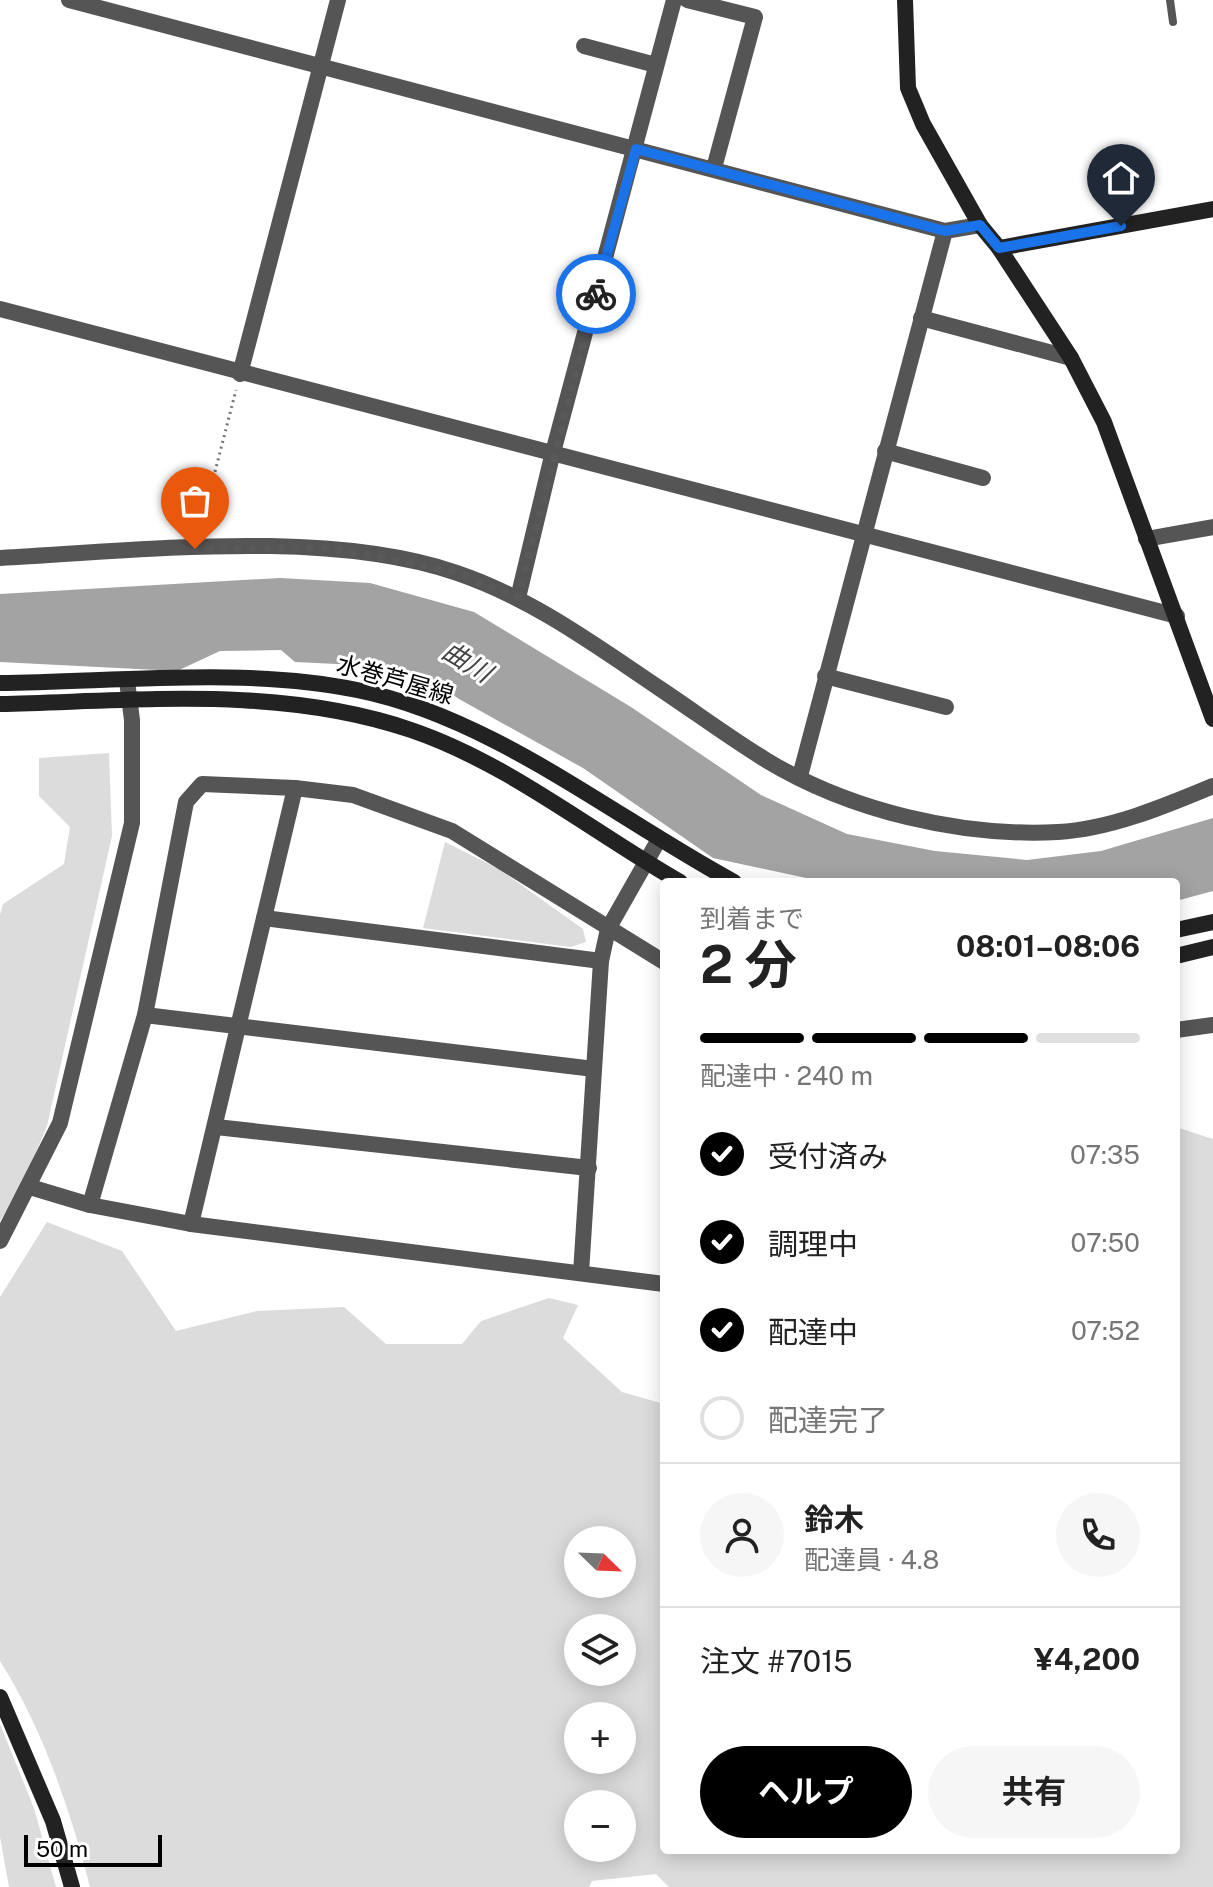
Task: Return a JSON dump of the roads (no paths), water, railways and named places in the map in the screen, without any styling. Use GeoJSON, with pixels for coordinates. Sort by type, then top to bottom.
{"type":"FeatureCollection","features":[{"type":"Feature","properties":{"kind":"main road"},"geometry":{"type":"LineString","coordinates":[[905,0],[908,88],[923,124],[980,225],[999,248],[1071,358],[1104,422],[1213,719]]}},
{"type":"Feature","properties":{"kind":"main road"},"geometry":{"type":"LineString","coordinates":[[999,248],[1213,209]]}},
{"type":"Feature","properties":{"kind":"main road","name":"水巻芦屋線"},"geometry":{"type":"LineString","coordinates":[[0,683],[257,678],[296,679],[360,690],[474,729],[524,756],[658,841],[727,878]]}},
{"type":"Feature","properties":{"kind":"main road","name":"水巻芦屋線"},"geometry":{"type":"LineString","coordinates":[[0,704],[239,699],[290,704],[411,730],[510,776],[673,878]]}},
{"type":"Feature","properties":{"kind":"main road"},"geometry":{"type":"LineString","coordinates":[[1180,929],[1213,922]]}},
{"type":"Feature","properties":{"kind":"main road"},"geometry":{"type":"LineString","coordinates":[[1180,955],[1213,947]]}},
{"type":"Feature","properties":{"kind":"main road"},"geometry":{"type":"LineString","coordinates":[[0,1697],[53,1821],[72,1887]]}},
{"type":"Feature","properties":{"kind":"street"},"geometry":{"type":"LineString","coordinates":[[69,0],[945,231],[980,225]]}},
{"type":"Feature","properties":{"kind":"street"},"geometry":{"type":"LineString","coordinates":[[240,374],[338,0]]}},
{"type":"Feature","properties":{"kind":"street"},"geometry":{"type":"LineString","coordinates":[[518,598],[552,456],[674,0]]}},
{"type":"Feature","properties":{"kind":"street"},"geometry":{"type":"LineString","coordinates":[[687,0],[755,17],[714,168]]}},
{"type":"Feature","properties":{"kind":"street"},"geometry":{"type":"LineString","coordinates":[[584,46],[656,65]]}},
{"type":"Feature","properties":{"kind":"street"},"geometry":{"type":"LineString","coordinates":[[800,776],[945,231]]}},
{"type":"Feature","properties":{"kind":"street"},"geometry":{"type":"LineString","coordinates":[[0,309],[552,456],[1177,616]]}},
{"type":"Feature","properties":{"kind":"street"},"geometry":{"type":"LineString","coordinates":[[921,318],[1071,358]]}},
{"type":"Feature","properties":{"kind":"street"},"geometry":{"type":"LineString","coordinates":[[885,451],[983,478]]}},
{"type":"Feature","properties":{"kind":"street"},"geometry":{"type":"LineString","coordinates":[[1146,539],[1213,527]]}},
{"type":"Feature","properties":{"kind":"street"},"geometry":{"type":"LineString","coordinates":[[0,558],[195,549],[329,548],[455,572],[518,598],[577,633],[769,761],[847,798],[894,813],[1004,831],[1060,832],[1106,823],[1213,786]]}},
{"type":"Feature","properties":{"kind":"street"},"geometry":{"type":"LineString","coordinates":[[825,676],[946,707]]}},
{"type":"Feature","properties":{"kind":"street"},"geometry":{"type":"LineString","coordinates":[[0,1241],[60,1123],[132,823],[127,681]]}},
{"type":"Feature","properties":{"kind":"street"},"geometry":{"type":"LineString","coordinates":[[90,1205],[145,1015],[186,802],[202,784],[295,788],[353,795],[452,831],[510,863],[608,929],[660,960]]}},
{"type":"Feature","properties":{"kind":"street"},"geometry":{"type":"LineString","coordinates":[[191,1224],[295,788]]}},
{"type":"Feature","properties":{"kind":"street"},"geometry":{"type":"LineString","coordinates":[[581,1273],[601,961],[608,929],[658,841]]}},
{"type":"Feature","properties":{"kind":"street"},"geometry":{"type":"LineString","coordinates":[[264,918],[601,961]]}},
{"type":"Feature","properties":{"kind":"street"},"geometry":{"type":"LineString","coordinates":[[145,1015],[240,1024],[594,1069]]}},
{"type":"Feature","properties":{"kind":"street"},"geometry":{"type":"LineString","coordinates":[[1180,1029],[1213,1025]]}},
{"type":"Feature","properties":{"kind":"street"},"geometry":{"type":"LineString","coordinates":[[216,1127],[589,1168]]}},
{"type":"Feature","properties":{"kind":"street"},"geometry":{"type":"LineString","coordinates":[[30,1187],[90,1205],[191,1224],[660,1283]]}},
{"type":"Feature","properties":{"kind":"lane"},"geometry":{"type":"LineString","coordinates":[[1170,0],[1173,22]]}},
{"type":"Feature","properties":{"kind":"water","name":"曲川"},"geometry":{"type":"Polygon","coordinates":[[[280,578],[370,583],[474,612],[631,707],[761,795],[847,834],[935,851],[1027,860],[1101,851],[1213,818],[1213,891],[1180,900],[1180,878],[806,878],[713,858],[583,768],[459,699],[427,676],[379,666],[295,662],[281,650],[220,651],[177,671],[0,662],[0,594],[280,578]]]}}]}
